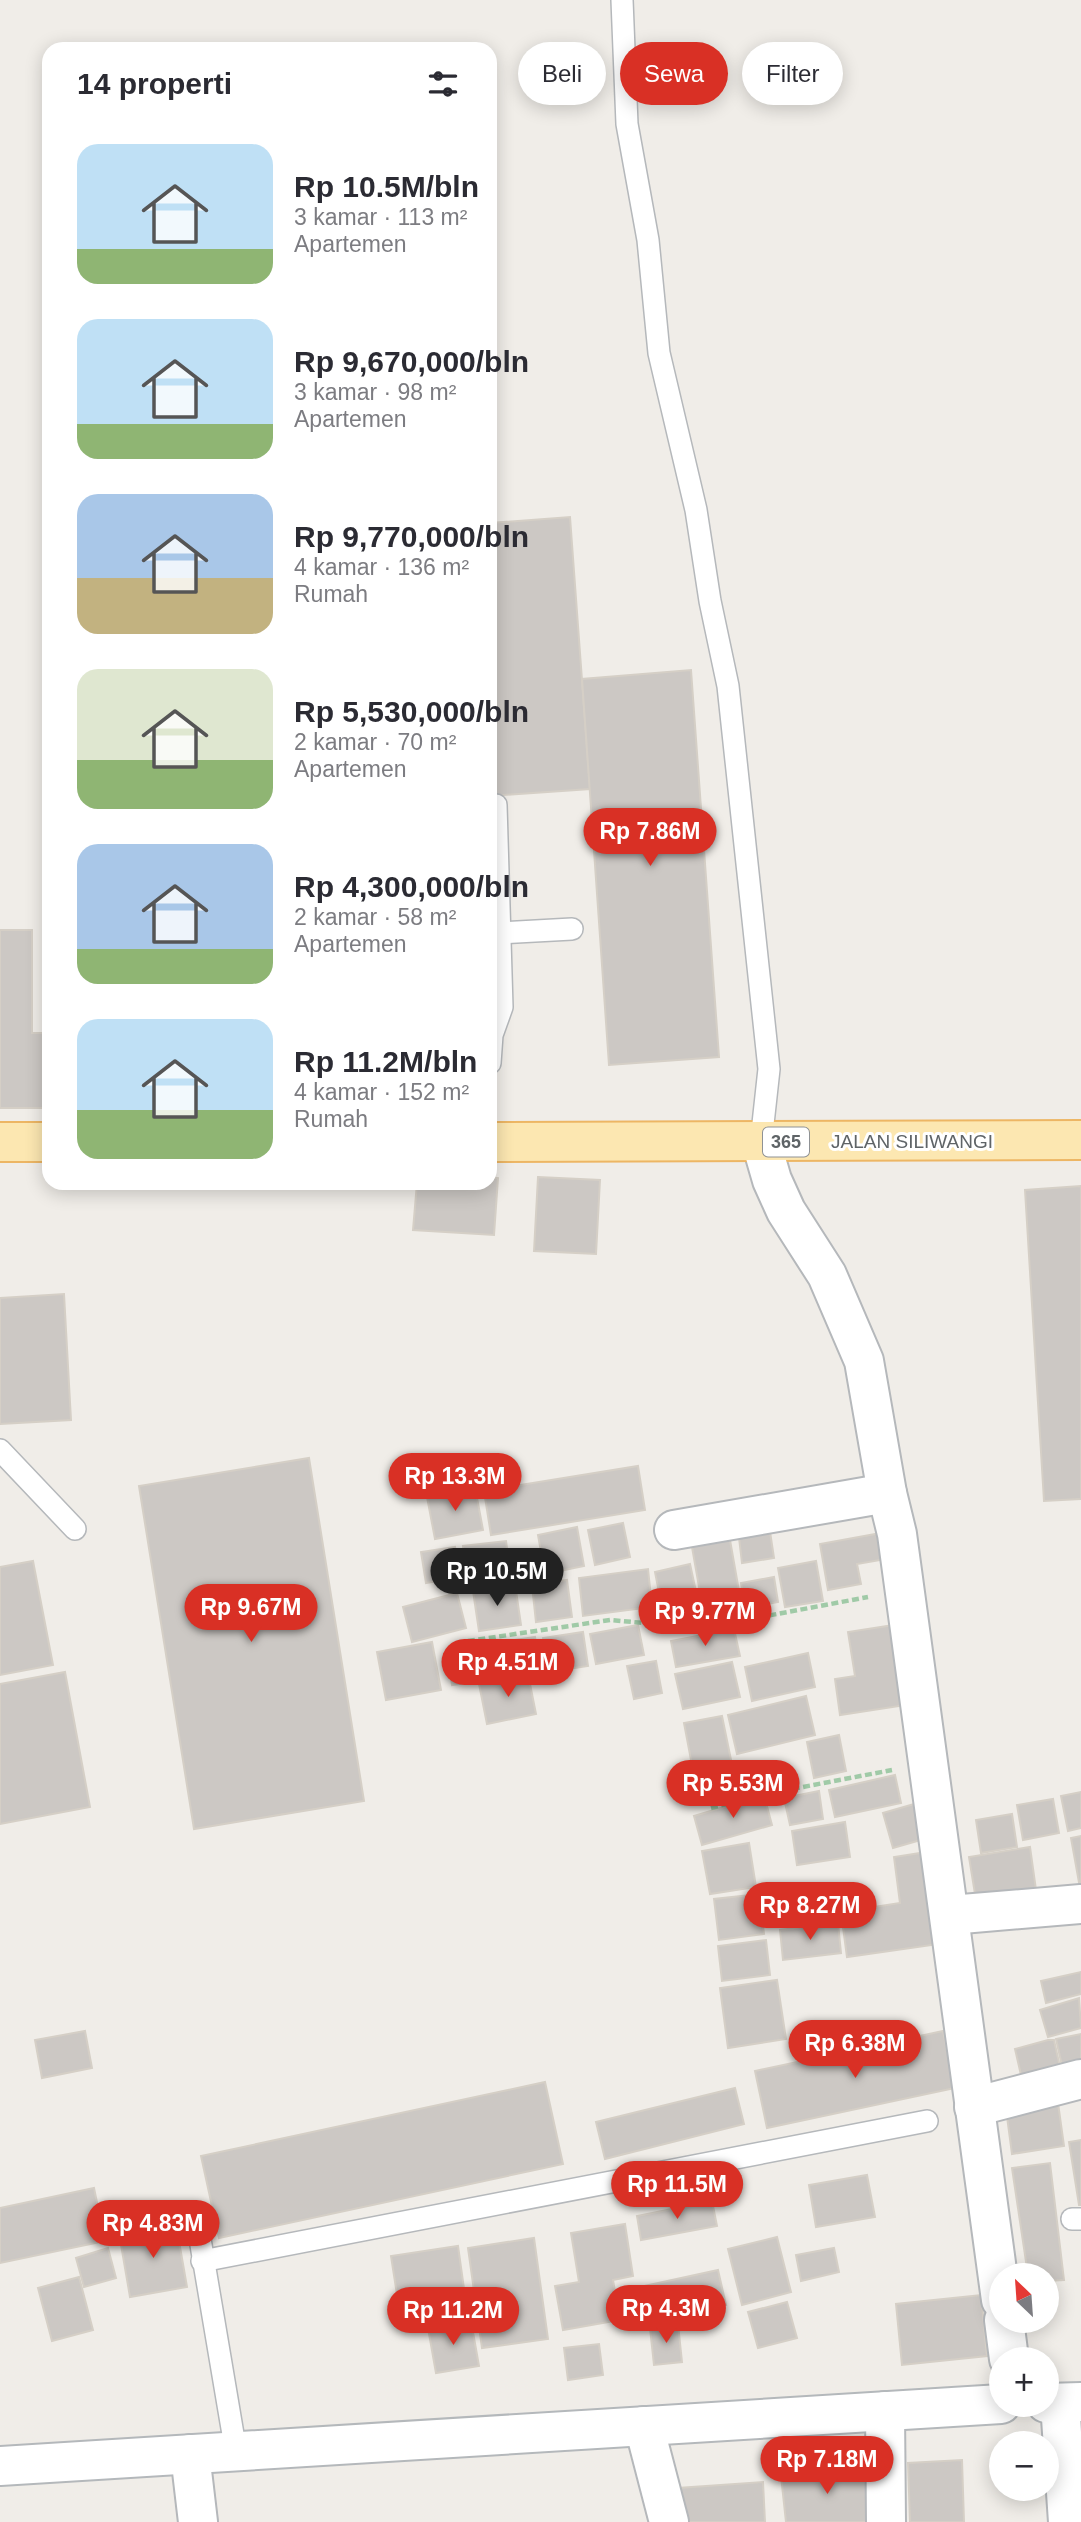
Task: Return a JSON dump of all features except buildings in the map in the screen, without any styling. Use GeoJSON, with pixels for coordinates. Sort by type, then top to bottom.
{"type":"FeatureCollection","features":[{"type":"Feature","properties":{"kind":"main road","name":"JALAN SILIWANGI"},"geometry":{"type":"LineString","coordinates":[[497,1142],[1081,1140]]}},
{"type":"Feature","properties":{"kind":"main road"},"geometry":{"type":"LineString","coordinates":[[0,1142],[42,1142]]}},
{"type":"Feature","properties":{"kind":"street"},"geometry":{"type":"LineString","coordinates":[[761,1142],[772,1180],[786,1211],[827,1275],[864,1361],[887,1493],[897,1534],[996,2263]]}},
{"type":"Feature","properties":{"kind":"street"},"geometry":{"type":"LineString","coordinates":[[674,1530],[887,1493]]}},
{"type":"Feature","properties":{"kind":"street"},"geometry":{"type":"LineString","coordinates":[[950,1915],[1081,1903]]}},
{"type":"Feature","properties":{"kind":"street"},"geometry":{"type":"LineString","coordinates":[[974,2107],[1081,2079]]}},
{"type":"Feature","properties":{"kind":"street"},"geometry":{"type":"LineString","coordinates":[[1059,2402],[1068,2522]]}},
{"type":"Feature","properties":{"kind":"street"},"geometry":{"type":"LineString","coordinates":[[0,2466],[989,2405]]}},
{"type":"Feature","properties":{"kind":"street"},"geometry":{"type":"LineString","coordinates":[[885,2411],[886,2522]]}},
{"type":"Feature","properties":{"kind":"street"},"geometry":{"type":"LineString","coordinates":[[644,2426],[669,2522]]}},
{"type":"Feature","properties":{"kind":"street"},"geometry":{"type":"LineString","coordinates":[[190,2454],[198,2522]]}},
{"type":"Feature","properties":{"kind":"lane"},"geometry":{"type":"LineString","coordinates":[[622,0],[627,124],[648,240],[659,353],[696,510],[710,601],[728,686],[769,1069],[761,1142]]}},
{"type":"Feature","properties":{"kind":"lane"},"geometry":{"type":"LineString","coordinates":[[497,848],[502,1007],[497,1021]]}},
{"type":"Feature","properties":{"kind":"lane"},"geometry":{"type":"LineString","coordinates":[[499,933],[572,929]]}},
{"type":"Feature","properties":{"kind":"lane"},"geometry":{"type":"LineString","coordinates":[[0,1450],[75,1530]]}},
{"type":"Feature","properties":{"kind":"lane"},"geometry":{"type":"LineString","coordinates":[[202,2261],[927,2121]]}},
{"type":"Feature","properties":{"kind":"lane"},"geometry":{"type":"LineString","coordinates":[[200,2239],[236,2452]]}},
{"type":"Feature","properties":{"kind":"path"},"geometry":{"type":"LineString","coordinates":[[468,1641],[610,1620],[702,1628],[905,1589]]}},
{"type":"Feature","properties":{"kind":"path"},"geometry":{"type":"LineString","coordinates":[[711,1808],[766,1794],[929,1763]]}}]}
